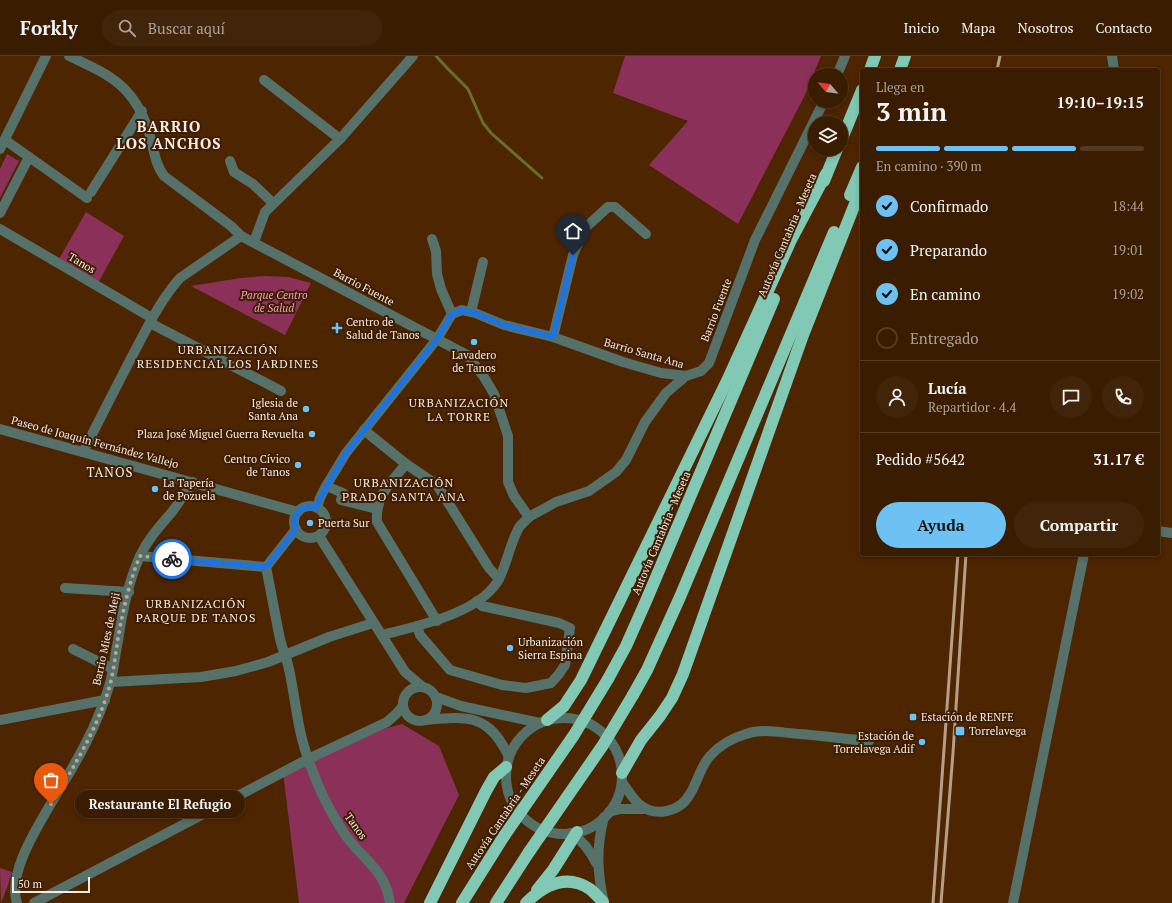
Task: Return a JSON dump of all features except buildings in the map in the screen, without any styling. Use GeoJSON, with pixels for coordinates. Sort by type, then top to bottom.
{"type":"FeatureCollection","features":[{"type":"Feature","properties":{"kind":"highway"},"geometry":{"type":"LineString","coordinates":[[871,68],[875,56]]}},
{"type":"Feature","properties":{"kind":"highway"},"geometry":{"type":"LineString","coordinates":[[901,68],[906,56]]}},
{"type":"Feature","properties":{"kind":"highway"},"geometry":{"type":"LineString","coordinates":[[908,68],[911,56]]}},
{"type":"Feature","properties":{"kind":"highway"},"geometry":{"type":"LineString","coordinates":[[848,123],[860,95]]}},
{"type":"Feature","properties":{"kind":"highway","name":"Autovía Cantabria - Meseta"},"geometry":{"type":"LineString","coordinates":[[462,903],[504,836],[574,735],[626,646],[809,218],[834,156]]}},
{"type":"Feature","properties":{"kind":"highway"},"geometry":{"type":"LineString","coordinates":[[496,903],[602,745],[633,695],[664,634],[860,171]]}},
{"type":"Feature","properties":{"kind":"highway"},"geometry":{"type":"LineString","coordinates":[[543,722],[564,706],[581,680],[727,381],[791,240],[826,174]]}},
{"type":"Feature","properties":{"kind":"highway"},"geometry":{"type":"LineString","coordinates":[[622,778],[641,740],[672,698],[683,674],[803,335],[860,191]]}},
{"type":"Feature","properties":{"kind":"highway"},"geometry":{"type":"LineString","coordinates":[[430,903],[486,791],[494,778],[508,762]]}},
{"type":"Feature","properties":{"kind":"highway"},"geometry":{"type":"LineString","coordinates":[[526,903],[553,870],[574,834]]}},
{"type":"Feature","properties":{"kind":"highway"},"geometry":{"type":"LineString","coordinates":[[526,903],[545,887],[561,882],[570,882],[584,886],[591,890],[604,902]]}},
{"type":"Feature","properties":{"kind":"street"},"geometry":{"type":"LineString","coordinates":[[46,56],[2,145],[28,157],[89,195],[142,111]]}},
{"type":"Feature","properties":{"kind":"street"},"geometry":{"type":"LineString","coordinates":[[69,56],[115,79],[124,87],[142,111],[159,170],[164,176],[231,226],[241,236],[180,278],[173,286],[151,321],[122,375],[84,452]]}},
{"type":"Feature","properties":{"kind":"street"},"geometry":{"type":"LineString","coordinates":[[254,242],[265,212],[340,139],[413,56]]}},
{"type":"Feature","properties":{"kind":"street"},"geometry":{"type":"LineString","coordinates":[[840,68],[844,56]]}},
{"type":"Feature","properties":{"kind":"street"},"geometry":{"type":"LineString","coordinates":[[1112,56],[1114,68]]}},
{"type":"Feature","properties":{"kind":"street"},"geometry":{"type":"LineString","coordinates":[[264,80],[340,139]]}},
{"type":"Feature","properties":{"kind":"street","name":"Barrio Fuente"},"geometry":{"type":"LineString","coordinates":[[686,376],[701,371],[709,363],[755,240],[821,108]]}},
{"type":"Feature","properties":{"kind":"street"},"geometry":{"type":"LineString","coordinates":[[0,213],[28,157]]}},
{"type":"Feature","properties":{"kind":"street"},"geometry":{"type":"LineString","coordinates":[[230,161],[234,172],[253,184],[273,203]]}},
{"type":"Feature","properties":{"kind":"street"},"geometry":{"type":"LineString","coordinates":[[553,337],[573,255],[585,228],[608,207],[615,207],[646,234]]}},
{"type":"Feature","properties":{"kind":"street","name":"Tanos"},"geometry":{"type":"LineString","coordinates":[[0,229],[151,321],[282,391]]}},
{"type":"Feature","properties":{"kind":"street","name":"Barrio Fuente"},"geometry":{"type":"LineString","coordinates":[[241,236],[467,355],[494,394],[508,436],[508,482],[514,496],[529,517]]}},
{"type":"Feature","properties":{"kind":"street"},"geometry":{"type":"LineString","coordinates":[[432,239],[436,251],[437,274],[441,289],[452,314]]}},
{"type":"Feature","properties":{"kind":"street"},"geometry":{"type":"LineString","coordinates":[[316,508],[326,486],[343,458],[437,339],[452,314],[462,310],[471,312],[483,262]]}},
{"type":"Feature","properties":{"kind":"street","name":"Barrio Santa Ana"},"geometry":{"type":"LineString","coordinates":[[471,312],[504,325],[553,337],[661,373],[686,376]]}},
{"type":"Feature","properties":{"kind":"street","name":"Barrio Santa Ana"},"geometry":{"type":"LineString","coordinates":[[382,635],[437,621],[470,606],[487,594],[499,579],[515,535],[521,525],[529,517],[556,502],[589,491],[616,472],[626,460],[645,422],[666,393],[686,376]]}},
{"type":"Feature","properties":{"kind":"street","name":"Paseo de Joaquín Fernández Vallejo"},"geometry":{"type":"LineString","coordinates":[[0,429],[298,512]]}},
{"type":"Feature","properties":{"kind":"street"},"geometry":{"type":"LineString","coordinates":[[364,430],[406,464],[437,485],[490,568],[499,579]]}},
{"type":"Feature","properties":{"kind":"street"},"geometry":{"type":"LineString","coordinates":[[406,464],[383,493],[377,509],[377,522],[437,621]]}},
{"type":"Feature","properties":{"kind":"street","name":"Barrio Mies de Meji"},"geometry":{"type":"LineString","coordinates":[[16,903],[14,892],[19,864],[36,830],[98,718],[111,682],[121,622],[140,556],[153,534],[177,506],[193,482]]}},
{"type":"Feature","properties":{"kind":"street"},"geometry":{"type":"LineString","coordinates":[[326,486],[343,493],[341,500],[377,509]]}},
{"type":"Feature","properties":{"kind":"street"},"geometry":{"type":"LineString","coordinates":[[309,506],[316,508],[324,514],[326,524],[319,536],[308,538],[303,537],[296,529],[294,520],[298,512],[305,507],[309,506]]}},
{"type":"Feature","properties":{"kind":"street"},"geometry":{"type":"LineString","coordinates":[[266,567],[296,529]]}},
{"type":"Feature","properties":{"kind":"street"},"geometry":{"type":"LineString","coordinates":[[1160,531],[1172,533]]}},
{"type":"Feature","properties":{"kind":"street"},"geometry":{"type":"LineString","coordinates":[[319,536],[405,672],[423,687],[428,689],[436,697],[461,706],[543,722]]}},
{"type":"Feature","properties":{"kind":"street"},"geometry":{"type":"LineString","coordinates":[[140,556],[266,567]]}},
{"type":"Feature","properties":{"kind":"street"},"geometry":{"type":"LineString","coordinates":[[1013,903],[1084,556]]}},
{"type":"Feature","properties":{"kind":"street"},"geometry":{"type":"LineString","coordinates":[[266,567],[274,602],[280,640],[285,655]]}},
{"type":"Feature","properties":{"kind":"street"},"geometry":{"type":"LineString","coordinates":[[64,588],[129,592]]}},
{"type":"Feature","properties":{"kind":"street"},"geometry":{"type":"LineString","coordinates":[[417,626],[420,635],[450,670],[502,685],[526,688],[551,683],[565,665],[570,628],[559,623],[482,606],[477,601]]}},
{"type":"Feature","properties":{"kind":"street"},"geometry":{"type":"LineString","coordinates":[[111,682],[183,679],[219,675],[250,668],[329,637],[373,623]]}},
{"type":"Feature","properties":{"kind":"street"},"geometry":{"type":"LineString","coordinates":[[73,649],[113,669]]}},
{"type":"Feature","properties":{"kind":"street","name":"Tanos"},"geometry":{"type":"LineString","coordinates":[[285,655],[302,739],[308,759],[322,793],[332,814],[346,836],[374,866],[382,878],[390,903]]}},
{"type":"Feature","properties":{"kind":"street"},"geometry":{"type":"LineString","coordinates":[[34,903],[308,759],[387,722],[403,706],[406,695],[405,672]]}},
{"type":"Feature","properties":{"kind":"street"},"geometry":{"type":"LineString","coordinates":[[406,695],[412,689],[423,687]]}},
{"type":"Feature","properties":{"kind":"street"},"geometry":{"type":"LineString","coordinates":[[426,720],[432,717],[437,709],[436,697]]}},
{"type":"Feature","properties":{"kind":"street","name":"Barrio Mies de Meji"},"geometry":{"type":"LineString","coordinates":[[0,720],[104,700]]}},
{"type":"Feature","properties":{"kind":"street"},"geometry":{"type":"LineString","coordinates":[[403,706],[406,714],[415,721]]}},
{"type":"Feature","properties":{"kind":"street"},"geometry":{"type":"LineString","coordinates":[[387,722],[462,718],[479,722],[495,733],[508,762]]}},
{"type":"Feature","properties":{"kind":"street"},"geometry":{"type":"LineString","coordinates":[[604,902],[597,850],[606,815],[617,799],[622,778],[619,756],[611,741],[595,726],[582,720],[568,718],[543,722],[533,727],[516,743],[508,762],[507,784],[517,810],[524,818],[542,830],[553,833],[574,834],[592,826],[606,815],[620,809],[645,808]]}},
{"type":"Feature","properties":{"kind":"street"},"geometry":{"type":"LineString","coordinates":[[622,778],[638,803],[645,808],[662,812],[674,809],[681,805],[690,794],[701,768],[710,756],[723,745],[746,734],[766,731],[869,741]]}},
{"type":"Feature","properties":{"kind":"street"},"geometry":{"type":"LineString","coordinates":[[574,834],[589,848],[598,865]]}},
{"type":"Feature","properties":{"kind":"green space"},"geometry":{"type":"Polygon","coordinates":[[[625,56],[821,56],[816,68],[808,68],[808,88],[805,95],[738,224],[649,165],[688,121],[613,93],[625,56]]]}},
{"type":"Feature","properties":{"kind":"green space"},"geometry":{"type":"Polygon","coordinates":[[[7,154],[19,161],[0,198],[0,169],[7,154]]]}},
{"type":"Feature","properties":{"kind":"green space"},"geometry":{"type":"Polygon","coordinates":[[[86,212],[124,236],[98,283],[59,259],[86,212]]]}},
{"type":"Feature","properties":{"kind":"green space","name":"Parque Centro de Salud"},"geometry":{"type":"Polygon","coordinates":[[[264,276],[288,277],[311,283],[285,335],[191,286],[241,278],[264,276]]]}},
{"type":"Feature","properties":{"kind":"green space"},"geometry":{"type":"Polygon","coordinates":[[[402,724],[439,746],[459,795],[404,903],[299,903],[283,772],[351,738],[402,724]]]}},
{"type":"Feature","properties":{"kind":"green space"},"geometry":{"type":"Polygon","coordinates":[[[0,868],[12,872],[1,903],[0,868]]]}},
{"type":"Feature","properties":{"kind":"waterway"},"geometry":{"type":"LineString","coordinates":[[436,56],[468,89],[483,123],[491,133],[542,178]]}},
{"type":"Feature","properties":{"kind":"railway"},"geometry":{"type":"LineString","coordinates":[[997,68],[1000,56]]}},
{"type":"Feature","properties":{"kind":"railway"},"geometry":{"type":"LineString","coordinates":[[933,903],[958,556]]}},
{"type":"Feature","properties":{"kind":"railway"},"geometry":{"type":"LineString","coordinates":[[941,903],[953,753],[966,556]]}},
{"type":"Feature","properties":{"kind":"way so far"},"geometry":{"type":"LineString","coordinates":[[51,804],[98,718],[111,682],[121,622],[136,565],[140,556],[172,559]]}},
{"type":"Feature","properties":{"kind":"place","name":"Centro de Salud de Tanos"},"geometry":{"type":"Point","coordinates":[337,328]}},
{"type":"Feature","properties":{"kind":"place","name":"Lavadero de Tanos"},"geometry":{"type":"Point","coordinates":[474,342]}},
{"type":"Feature","properties":{"kind":"place","name":"Iglesia de Santa Ana"},"geometry":{"type":"Point","coordinates":[306,409]}},
{"type":"Feature","properties":{"kind":"place","name":"Plaza José Miguel Guerra Revuelta"},"geometry":{"type":"Point","coordinates":[312,434]}},
{"type":"Feature","properties":{"kind":"place","name":"Centro Cívico de Tanos"},"geometry":{"type":"Point","coordinates":[298,465]}},
{"type":"Feature","properties":{"kind":"place","name":"La Tapería de Pozuela"},"geometry":{"type":"Point","coordinates":[155,489]}},
{"type":"Feature","properties":{"kind":"place","name":"Puerta Sur"},"geometry":{"type":"Point","coordinates":[310,523]}},
{"type":"Feature","properties":{"kind":"place","name":"Urbanización Sierra Espina"},"geometry":{"type":"Point","coordinates":[510,648]}},
{"type":"Feature","properties":{"kind":"place","name":"Estación de RENFE"},"geometry":{"type":"Point","coordinates":[913,717]}},
{"type":"Feature","properties":{"kind":"place","name":"Torrelavega"},"geometry":{"type":"Point","coordinates":[960,731]}},
{"type":"Feature","properties":{"kind":"place","name":"Estación de Torrelavega Adif"},"geometry":{"type":"Point","coordinates":[922,742]}},
{"type":"Feature","properties":{"kind":"place","name":"Restaurante El Refugio"},"geometry":{"type":"Point","coordinates":[51,804]}},
{"type":"Feature","properties":{"kind":"district","name":"BARRIO LOS ANCHOS"},"geometry":{"type":"Point","coordinates":[169,136]}},
{"type":"Feature","properties":{"kind":"district","name":"URBANIZACIÓN RESIDENCIAL LOS JARDINES"},"geometry":{"type":"Point","coordinates":[228,357]}},
{"type":"Feature","properties":{"kind":"district","name":"URBANIZACIÓN LA TORRE"},"geometry":{"type":"Point","coordinates":[459,410]}},
{"type":"Feature","properties":{"kind":"district","name":"TANOS"},"geometry":{"type":"Point","coordinates":[110,472]}},
{"type":"Feature","properties":{"kind":"district","name":"URBANIZACIÓN PRADO SANTA ANA"},"geometry":{"type":"Point","coordinates":[404,490]}},
{"type":"Feature","properties":{"kind":"district","name":"URBANIZACIÓN PARQUE DE TANOS"},"geometry":{"type":"Point","coordinates":[196,611]}},
{"type":"Feature","properties":{"kind":"route"},"geometry":{"type":"LineString","coordinates":[[172,559],[266,567],[296,529],[294,520],[298,512],[309,506],[316,508],[326,486],[346,453],[437,339],[452,314],[462,310],[475,313],[504,325],[553,337],[573,255]]}}]}
